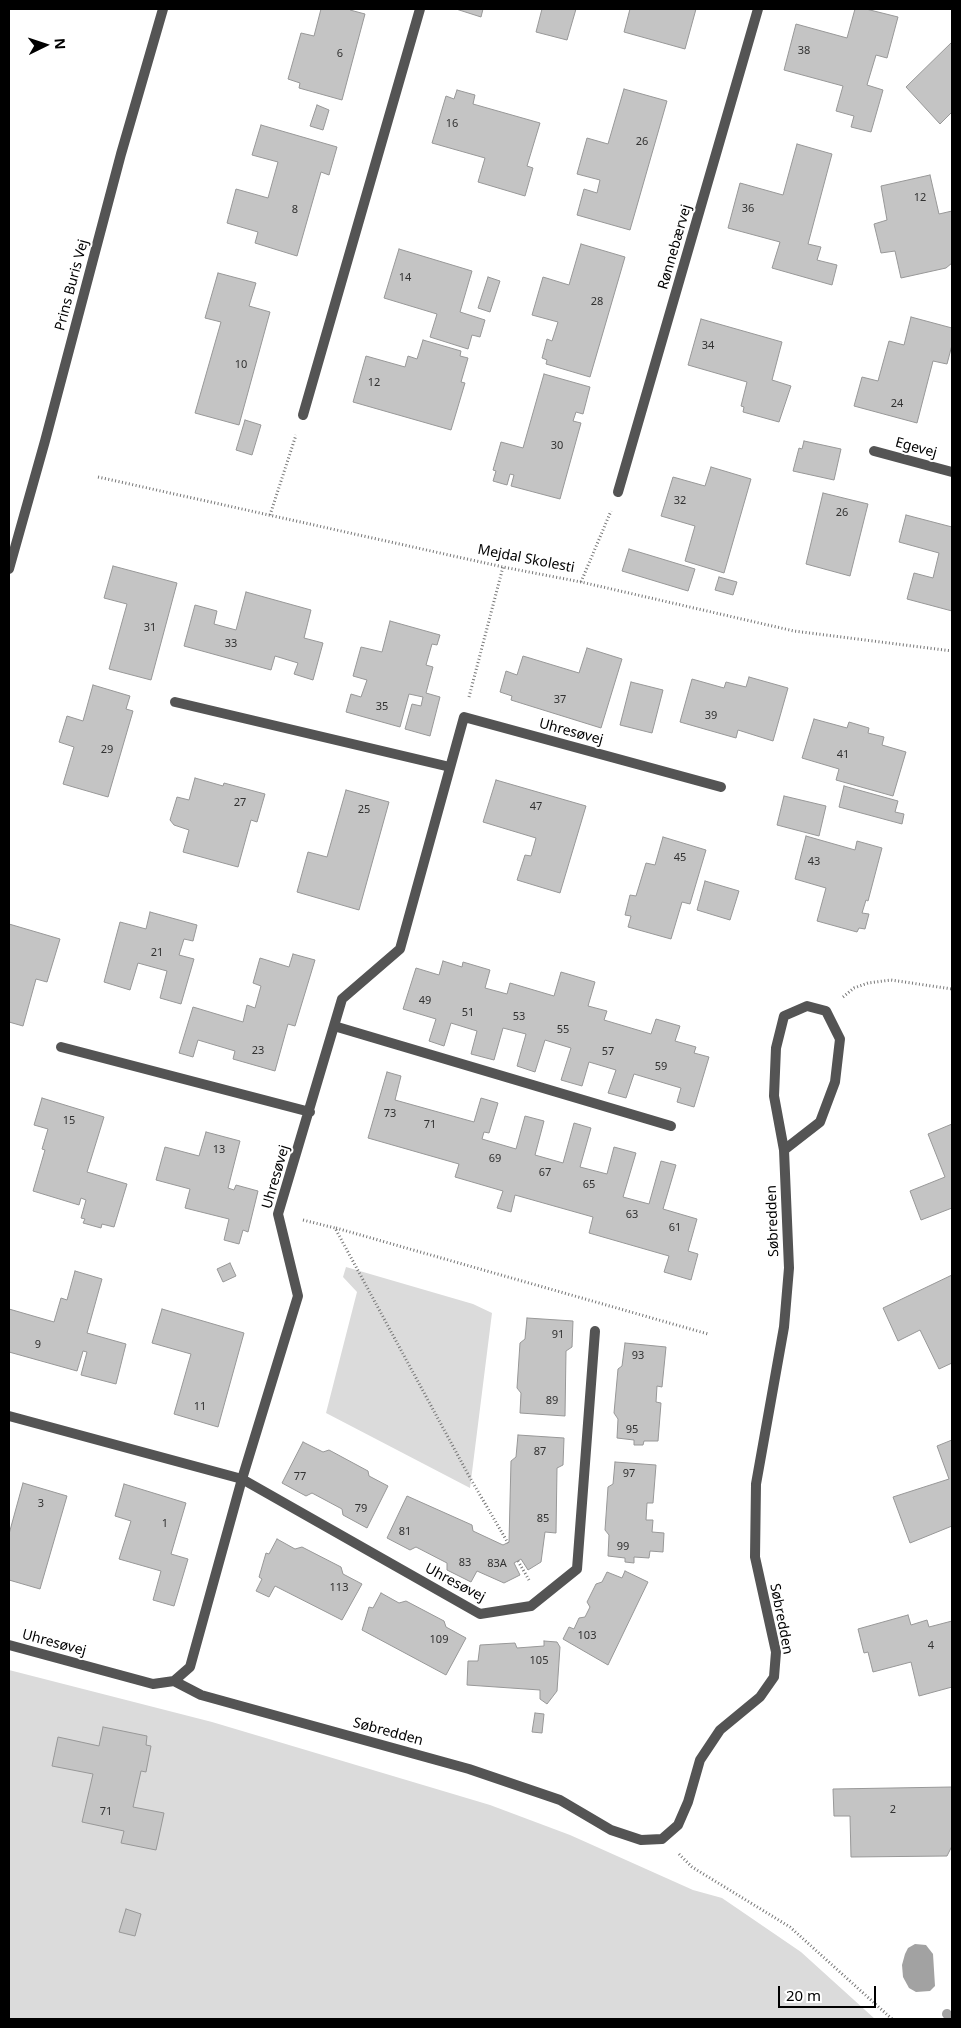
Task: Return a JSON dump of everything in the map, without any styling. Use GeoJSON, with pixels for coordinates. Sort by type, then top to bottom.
{"type":"FeatureCollection","features":[{"type":"Feature","properties":{"kind":"street","name":"Prins Buris Vej"},"geometry":{"type":"LineString","coordinates":[[9,569],[48,432],[121,154],[163,9]]}},
{"type":"Feature","properties":{"kind":"street"},"geometry":{"type":"LineString","coordinates":[[303,416],[420,9]]}},
{"type":"Feature","properties":{"kind":"street","name":"Rønnebærvej"},"geometry":{"type":"LineString","coordinates":[[618,492],[758,9]]}},
{"type":"Feature","properties":{"kind":"street","name":"Egevej"},"geometry":{"type":"LineString","coordinates":[[874,451],[952,472]]}},
{"type":"Feature","properties":{"kind":"street"},"geometry":{"type":"LineString","coordinates":[[175,702],[450,767]]}},
{"type":"Feature","properties":{"kind":"street","name":"Uhresøvej"},"geometry":{"type":"LineString","coordinates":[[9,1644],[153,1684],[174,1681],[190,1667],[242,1479],[298,1296],[278,1214],[310,1112],[342,999],[400,949],[464,718],[721,787]]}},
{"type":"Feature","properties":{"kind":"street","name":"Søbredden"},"geometry":{"type":"LineString","coordinates":[[174,1681],[201,1695],[469,1769],[560,1800],[611,1830],[641,1840],[662,1838],[678,1825],[688,1802],[700,1760],[720,1730],[760,1697],[774,1677],[776,1652],[755,1557],[755,1539],[756,1484],[784,1327],[789,1268],[784,1150],[774,1096],[776,1048],[784,1016],[807,1006],[826,1011]]}},
{"type":"Feature","properties":{"kind":"street"},"geometry":{"type":"LineString","coordinates":[[784,1150],[820,1122],[835,1082],[840,1039],[826,1011]]}},
{"type":"Feature","properties":{"kind":"street"},"geometry":{"type":"LineString","coordinates":[[334,1026],[671,1126]]}},
{"type":"Feature","properties":{"kind":"street"},"geometry":{"type":"LineString","coordinates":[[61,1047],[310,1112]]}},
{"type":"Feature","properties":{"kind":"street","name":"Uhresøvej"},"geometry":{"type":"LineString","coordinates":[[9,1416],[242,1479],[480,1614],[530,1606],[577,1569],[595,1330]]}},
{"type":"Feature","properties":{"kind":"path"},"geometry":{"type":"LineString","coordinates":[[270,515],[303,416]]}},
{"type":"Feature","properties":{"kind":"path","name":"Mejdal Skolesti"},"geometry":{"type":"LineString","coordinates":[[98,477],[503,567],[581,582],[794,631],[952,651]]}},
{"type":"Feature","properties":{"kind":"path"},"geometry":{"type":"LineString","coordinates":[[581,582],[618,492]]}},
{"type":"Feature","properties":{"kind":"path"},"geometry":{"type":"LineString","coordinates":[[464,718],[503,567]]}},
{"type":"Feature","properties":{"kind":"path"},"geometry":{"type":"LineString","coordinates":[[826,1011],[854,988],[868,983],[891,980],[952,989]]}},
{"type":"Feature","properties":{"kind":"path"},"geometry":{"type":"LineString","coordinates":[[278,1214],[335,1228],[708,1334]]}},
{"type":"Feature","properties":{"kind":"path"},"geometry":{"type":"LineString","coordinates":[[335,1228],[508,1543]]}},
{"type":"Feature","properties":{"kind":"path"},"geometry":{"type":"LineString","coordinates":[[662,1838],[692,1867],[790,1927],[892,2019]]}},
{"type":"Feature","properties":{"kind":"shaded area"},"geometry":{"type":"Polygon","coordinates":[[[346,1267],[473,1304],[492,1313],[470,1488],[326,1413],[357,1292],[343,1277],[346,1267]]]}},
{"type":"Feature","properties":{"kind":"shaded area"},"geometry":{"type":"Polygon","coordinates":[[[9,1670],[212,1722],[490,1805],[570,1835],[693,1890],[722,1898],[801,1952],[875,2019],[9,2019],[9,1670]]]}},
{"type":"Feature","properties":{"kind":"shaded area"},"geometry":{"type":"Polygon","coordinates":[[[915,1944],[926,1945],[933,1954],[935,1986],[930,1991],[916,1992],[909,1988],[903,1977],[902,1965],[905,1954],[908,1948],[915,1944]]]}},
{"type":"Feature","properties":{"kind":"building"},"geometry":{"type":"Polygon","coordinates":[[[321,9],[351,9],[365,14],[342,100],[299,88],[300,83],[288,79],[301,33],[314,36],[321,9]]]}},
{"type":"Feature","properties":{"kind":"building"},"geometry":{"type":"Polygon","coordinates":[[[456,9],[483,9],[481,17],[456,9]]]}},
{"type":"Feature","properties":{"kind":"building"},"geometry":{"type":"Polygon","coordinates":[[[542,9],[576,9],[567,40],[536,32],[542,9]]]}},
{"type":"Feature","properties":{"kind":"building"},"geometry":{"type":"Polygon","coordinates":[[[630,9],[696,9],[685,49],[624,32],[630,9]]]}},
{"type":"Feature","properties":{"kind":"building"},"geometry":{"type":"Polygon","coordinates":[[[855,9],[866,9],[898,17],[887,58],[876,55],[867,85],[883,90],[871,132],[851,127],[854,116],[836,111],[843,86],[784,70],[796,24],[847,38],[855,9]]]}},
{"type":"Feature","properties":{"kind":"building"},"geometry":{"type":"Polygon","coordinates":[[[952,42],[952,112],[940,124],[906,87],[952,42]]]}},
{"type":"Feature","properties":{"kind":"building"},"geometry":{"type":"Polygon","coordinates":[[[624,89],[667,101],[630,230],[577,215],[584,189],[597,193],[600,180],[577,174],[587,138],[608,144],[624,89]]]}},
{"type":"Feature","properties":{"kind":"building"},"geometry":{"type":"Polygon","coordinates":[[[457,90],[475,95],[473,104],[540,123],[527,166],[533,168],[525,196],[478,182],[485,158],[432,143],[446,96],[454,99],[457,90]]]}},
{"type":"Feature","properties":{"kind":"building"},"geometry":{"type":"Polygon","coordinates":[[[317,105],[329,110],[323,130],[310,126],[317,105]]]}},
{"type":"Feature","properties":{"kind":"building"},"geometry":{"type":"Polygon","coordinates":[[[261,125],[337,147],[329,175],[321,172],[297,256],[255,243],[258,232],[227,223],[236,189],[268,198],[278,162],[252,155],[261,125]]]}},
{"type":"Feature","properties":{"kind":"building"},"geometry":{"type":"Polygon","coordinates":[[[797,144],[832,154],[808,244],[821,247],[817,260],[837,265],[832,285],[772,268],[780,242],[728,228],[740,183],[783,195],[797,144]]]}},
{"type":"Feature","properties":{"kind":"building"},"geometry":{"type":"Polygon","coordinates":[[[930,175],[939,214],[952,211],[952,263],[946,268],[901,278],[895,251],[881,253],[874,224],[887,220],[881,186],[930,175]]]}},
{"type":"Feature","properties":{"kind":"building"},"geometry":{"type":"Polygon","coordinates":[[[581,244],[625,257],[590,377],[546,364],[547,360],[542,358],[547,339],[552,341],[558,322],[532,315],[543,277],[569,285],[581,244]]]}},
{"type":"Feature","properties":{"kind":"building"},"geometry":{"type":"Polygon","coordinates":[[[399,249],[472,271],[460,312],[485,320],[480,337],[472,335],[468,349],[430,337],[437,314],[384,298],[399,249]]]}},
{"type":"Feature","properties":{"kind":"building"},"geometry":{"type":"Polygon","coordinates":[[[218,273],[256,283],[249,306],[270,312],[239,425],[195,413],[221,322],[205,318],[218,273]]]}},
{"type":"Feature","properties":{"kind":"building"},"geometry":{"type":"Polygon","coordinates":[[[488,277],[500,281],[490,312],[478,308],[488,277]]]}},
{"type":"Feature","properties":{"kind":"building"},"geometry":{"type":"Polygon","coordinates":[[[911,317],[952,328],[952,345],[947,364],[933,361],[917,423],[854,406],[862,377],[878,381],[889,341],[904,345],[911,317]]]}},
{"type":"Feature","properties":{"kind":"building"},"geometry":{"type":"Polygon","coordinates":[[[701,319],[782,342],[772,380],[791,386],[779,422],[743,412],[744,407],[741,406],[747,382],[688,365],[701,319]]]}},
{"type":"Feature","properties":{"kind":"building"},"geometry":{"type":"Polygon","coordinates":[[[423,340],[461,351],[460,356],[468,358],[461,382],[465,383],[451,430],[353,402],[366,356],[405,367],[408,356],[417,359],[423,340]]]}},
{"type":"Feature","properties":{"kind":"building"},"geometry":{"type":"Polygon","coordinates":[[[544,374],[590,387],[583,414],[576,412],[573,421],[581,423],[560,499],[511,486],[514,475],[510,474],[507,485],[493,481],[496,471],[493,470],[501,442],[523,448],[544,374]]]}},
{"type":"Feature","properties":{"kind":"building"},"geometry":{"type":"Polygon","coordinates":[[[245,420],[261,425],[252,455],[236,450],[245,420]]]}},
{"type":"Feature","properties":{"kind":"building"},"geometry":{"type":"Polygon","coordinates":[[[804,441],[841,449],[834,480],[793,471],[799,448],[802,449],[804,441]]]}},
{"type":"Feature","properties":{"kind":"building"},"geometry":{"type":"Polygon","coordinates":[[[711,467],[751,479],[724,573],[685,561],[695,526],[661,516],[673,477],[705,486],[711,467]]]}},
{"type":"Feature","properties":{"kind":"building"},"geometry":{"type":"Polygon","coordinates":[[[823,493],[868,504],[850,576],[806,564],[823,493]]]}},
{"type":"Feature","properties":{"kind":"building"},"geometry":{"type":"Polygon","coordinates":[[[906,515],[952,527],[952,611],[907,599],[914,573],[933,578],[939,553],[899,542],[906,515]]]}},
{"type":"Feature","properties":{"kind":"building"},"geometry":{"type":"Polygon","coordinates":[[[629,549],[695,569],[688,591],[622,571],[629,549]]]}},
{"type":"Feature","properties":{"kind":"building"},"geometry":{"type":"Polygon","coordinates":[[[113,566],[177,583],[151,680],[109,669],[127,604],[104,598],[113,566]]]}},
{"type":"Feature","properties":{"kind":"building"},"geometry":{"type":"Polygon","coordinates":[[[719,577],[737,582],[733,595],[715,590],[719,577]]]}},
{"type":"Feature","properties":{"kind":"building"},"geometry":{"type":"Polygon","coordinates":[[[246,592],[311,610],[304,638],[323,643],[313,680],[294,674],[298,663],[275,656],[271,670],[184,646],[195,605],[217,611],[214,624],[236,630],[246,592]]]}},
{"type":"Feature","properties":{"kind":"building"},"geometry":{"type":"Polygon","coordinates":[[[390,621],[440,635],[437,645],[432,644],[426,665],[433,667],[426,693],[440,697],[430,736],[405,729],[412,704],[421,706],[423,697],[409,694],[400,727],[346,712],[351,694],[361,697],[367,680],[353,676],[361,647],[382,652],[390,621]]]}},
{"type":"Feature","properties":{"kind":"building"},"geometry":{"type":"Polygon","coordinates":[[[587,648],[622,659],[601,728],[511,700],[512,696],[500,692],[506,671],[517,675],[523,656],[579,673],[587,648]]]}},
{"type":"Feature","properties":{"kind":"building"},"geometry":{"type":"Polygon","coordinates":[[[749,677],[788,688],[773,741],[738,730],[736,738],[680,722],[692,679],[724,688],[726,682],[746,687],[749,677]]]}},
{"type":"Feature","properties":{"kind":"building"},"geometry":{"type":"Polygon","coordinates":[[[631,682],[663,690],[652,733],[620,725],[631,682]]]}},
{"type":"Feature","properties":{"kind":"building"},"geometry":{"type":"Polygon","coordinates":[[[93,685],[130,696],[126,709],[133,711],[108,797],[63,784],[74,747],[59,742],[67,716],[83,721],[93,685]]]}},
{"type":"Feature","properties":{"kind":"building"},"geometry":{"type":"Polygon","coordinates":[[[814,719],[847,728],[849,722],[869,728],[868,733],[884,737],[882,745],[906,752],[893,796],[836,780],[839,769],[802,758],[814,719]]]}},
{"type":"Feature","properties":{"kind":"building"},"geometry":{"type":"Polygon","coordinates":[[[195,778],[223,786],[224,783],[265,794],[257,822],[251,820],[238,867],[183,852],[189,830],[174,825],[170,820],[177,797],[189,800],[195,778]]]}},
{"type":"Feature","properties":{"kind":"building"},"geometry":{"type":"Polygon","coordinates":[[[496,780],[586,806],[560,893],[517,880],[525,855],[531,856],[536,838],[483,822],[496,780]]]}},
{"type":"Feature","properties":{"kind":"building"},"geometry":{"type":"Polygon","coordinates":[[[844,786],[898,801],[895,812],[904,814],[902,824],[839,807],[844,786]]]}},
{"type":"Feature","properties":{"kind":"building"},"geometry":{"type":"Polygon","coordinates":[[[346,790],[389,802],[359,910],[297,892],[308,852],[327,857],[346,790]]]}},
{"type":"Feature","properties":{"kind":"building"},"geometry":{"type":"Polygon","coordinates":[[[784,796],[826,806],[819,836],[777,825],[784,796]]]}},
{"type":"Feature","properties":{"kind":"building"},"geometry":{"type":"Polygon","coordinates":[[[806,836],[855,850],[857,841],[882,848],[868,901],[866,900],[862,913],[869,914],[865,929],[859,928],[857,932],[817,921],[826,888],[795,879],[806,836]]]}},
{"type":"Feature","properties":{"kind":"building"},"geometry":{"type":"Polygon","coordinates":[[[663,837],[706,850],[690,904],[682,902],[671,939],[628,927],[631,916],[625,915],[630,895],[636,896],[646,863],[655,865],[663,837]]]}},
{"type":"Feature","properties":{"kind":"building"},"geometry":{"type":"Polygon","coordinates":[[[705,881],[739,891],[730,920],[697,910],[705,881]]]}},
{"type":"Feature","properties":{"kind":"building"},"geometry":{"type":"Polygon","coordinates":[[[150,912],[197,925],[193,941],[184,939],[179,955],[194,959],[181,1004],[160,998],[167,971],[138,963],[130,990],[104,982],[120,922],[146,929],[150,912]]]}},
{"type":"Feature","properties":{"kind":"building"},"geometry":{"type":"Polygon","coordinates":[[[9,924],[60,939],[47,982],[36,979],[23,1026],[9,1022],[9,924]]]}},
{"type":"Feature","properties":{"kind":"building"},"geometry":{"type":"Polygon","coordinates":[[[293,954],[315,960],[295,1026],[288,1024],[275,1071],[233,1059],[235,1051],[198,1040],[193,1057],[179,1053],[193,1007],[243,1022],[247,1005],[255,1008],[261,986],[253,983],[260,958],[289,967],[293,954]]]}},
{"type":"Feature","properties":{"kind":"building"},"geometry":{"type":"Polygon","coordinates":[[[443,961],[462,967],[463,962],[490,970],[485,988],[507,994],[510,983],[554,996],[561,972],[595,982],[588,1006],[607,1011],[604,1020],[651,1034],[656,1019],[680,1026],[675,1041],[696,1047],[694,1053],[709,1057],[694,1107],[677,1102],[681,1088],[634,1074],[626,1098],[608,1093],[616,1070],[589,1062],[582,1086],[561,1080],[571,1048],[545,1040],[535,1072],[517,1066],[526,1034],[503,1028],[494,1060],[471,1054],[477,1031],[451,1023],[444,1046],[429,1041],[436,1019],[403,1009],[416,968],[439,975],[443,961]]]}},
{"type":"Feature","properties":{"kind":"building"},"geometry":{"type":"Polygon","coordinates":[[[387,1072],[401,1076],[395,1100],[474,1122],[481,1098],[498,1103],[489,1133],[484,1132],[482,1139],[516,1149],[525,1116],[544,1121],[535,1155],[563,1163],[574,1123],[591,1128],[580,1167],[607,1174],[614,1147],[636,1153],[623,1197],[649,1204],[661,1161],[676,1165],[663,1209],[697,1219],[688,1251],[698,1254],[691,1280],[664,1272],[669,1256],[589,1233],[593,1217],[515,1195],[511,1212],[497,1208],[503,1191],[455,1177],[459,1164],[368,1138],[387,1072]]]}},
{"type":"Feature","properties":{"kind":"building"},"geometry":{"type":"Polygon","coordinates":[[[42,1098],[104,1117],[87,1172],[127,1184],[114,1227],[102,1224],[101,1228],[83,1223],[85,1219],[81,1218],[86,1200],[81,1198],[79,1205],[33,1191],[45,1150],[42,1149],[48,1129],[34,1125],[42,1098]]]}},
{"type":"Feature","properties":{"kind":"building"},"geometry":{"type":"Polygon","coordinates":[[[952,1124],[952,1208],[921,1220],[910,1191],[945,1177],[928,1134],[952,1124]]]}},
{"type":"Feature","properties":{"kind":"building"},"geometry":{"type":"Polygon","coordinates":[[[206,1132],[240,1141],[228,1188],[234,1190],[236,1185],[258,1191],[248,1232],[243,1230],[239,1244],[224,1240],[229,1219],[185,1208],[190,1189],[156,1180],[165,1147],[199,1156],[206,1132]]]}},
{"type":"Feature","properties":{"kind":"building"},"geometry":{"type":"Polygon","coordinates":[[[230,1263],[236,1276],[223,1282],[217,1269],[230,1263]]]}},
{"type":"Feature","properties":{"kind":"building"},"geometry":{"type":"Polygon","coordinates":[[[75,1271],[102,1279],[87,1333],[126,1344],[116,1384],[81,1375],[87,1352],[83,1351],[77,1371],[9,1352],[9,1309],[54,1322],[61,1298],[67,1300],[75,1271]]]}},
{"type":"Feature","properties":{"kind":"building"},"geometry":{"type":"Polygon","coordinates":[[[952,1275],[952,1363],[939,1369],[920,1330],[898,1341],[883,1308],[952,1275]]]}},
{"type":"Feature","properties":{"kind":"building"},"geometry":{"type":"Polygon","coordinates":[[[162,1309],[244,1333],[218,1427],[174,1414],[191,1354],[152,1343],[162,1309]]]}},
{"type":"Feature","properties":{"kind":"building"},"geometry":{"type":"Polygon","coordinates":[[[527,1318],[573,1321],[572,1347],[566,1351],[565,1416],[520,1413],[521,1393],[517,1388],[520,1343],[525,1339],[527,1318]]]}},
{"type":"Feature","properties":{"kind":"building"},"geometry":{"type":"Polygon","coordinates":[[[625,1343],[666,1347],[662,1387],[657,1386],[656,1402],[661,1403],[658,1441],[644,1441],[643,1445],[634,1445],[634,1440],[617,1438],[618,1419],[614,1413],[618,1369],[622,1366],[625,1343]]]}},
{"type":"Feature","properties":{"kind":"building"},"geometry":{"type":"Polygon","coordinates":[[[518,1435],[564,1438],[563,1465],[557,1468],[556,1533],[545,1532],[541,1562],[528,1570],[521,1559],[514,1563],[520,1575],[504,1583],[477,1571],[471,1582],[447,1570],[447,1563],[416,1547],[410,1550],[387,1538],[407,1496],[472,1525],[473,1531],[503,1545],[509,1542],[511,1461],[516,1457],[518,1435]]]}},
{"type":"Feature","properties":{"kind":"building"},"geometry":{"type":"Polygon","coordinates":[[[952,1440],[952,1526],[910,1543],[893,1497],[949,1479],[937,1446],[952,1440]]]}},
{"type":"Feature","properties":{"kind":"building"},"geometry":{"type":"Polygon","coordinates":[[[303,1442],[323,1452],[329,1450],[368,1471],[369,1476],[388,1486],[367,1528],[343,1515],[342,1509],[312,1493],[306,1496],[282,1483],[303,1442]]]}},
{"type":"Feature","properties":{"kind":"building"},"geometry":{"type":"Polygon","coordinates":[[[615,1462],[656,1465],[653,1503],[647,1503],[646,1520],[653,1520],[652,1532],[664,1533],[663,1552],[650,1551],[649,1558],[634,1557],[634,1563],[625,1562],[625,1558],[608,1556],[609,1535],[605,1530],[608,1487],[613,1484],[615,1462]]]}},
{"type":"Feature","properties":{"kind":"building"},"geometry":{"type":"Polygon","coordinates":[[[23,1483],[67,1496],[40,1589],[9,1580],[9,1534],[23,1483]]]}},
{"type":"Feature","properties":{"kind":"building"},"geometry":{"type":"Polygon","coordinates":[[[124,1484],[186,1503],[171,1554],[188,1559],[174,1606],[153,1600],[161,1571],[119,1559],[131,1521],[115,1516],[124,1484]]]}},
{"type":"Feature","properties":{"kind":"building"},"geometry":{"type":"Polygon","coordinates":[[[277,1539],[295,1549],[302,1547],[341,1567],[343,1574],[362,1584],[342,1620],[275,1586],[269,1597],[256,1591],[262,1579],[259,1577],[266,1553],[269,1554],[277,1539]]]}},
{"type":"Feature","properties":{"kind":"building"},"geometry":{"type":"Polygon","coordinates":[[[625,1571],[648,1582],[608,1665],[563,1639],[569,1627],[574,1629],[579,1618],[585,1617],[590,1607],[587,1602],[596,1584],[602,1582],[607,1572],[622,1578],[625,1571]]]}},
{"type":"Feature","properties":{"kind":"building"},"geometry":{"type":"Polygon","coordinates":[[[381,1593],[399,1603],[406,1601],[444,1621],[446,1627],[466,1638],[446,1675],[362,1630],[369,1607],[373,1608],[381,1593]]]}},
{"type":"Feature","properties":{"kind":"building"},"geometry":{"type":"Polygon","coordinates":[[[908,1615],[911,1625],[927,1620],[929,1627],[952,1621],[952,1687],[919,1696],[911,1662],[873,1672],[868,1652],[864,1653],[858,1629],[908,1615]]]}},
{"type":"Feature","properties":{"kind":"building"},"geometry":{"type":"Polygon","coordinates":[[[544,1641],[557,1642],[560,1647],[557,1691],[547,1704],[540,1699],[540,1690],[467,1685],[468,1661],[478,1661],[480,1645],[515,1643],[517,1648],[544,1646],[544,1641]]]}},
{"type":"Feature","properties":{"kind":"building"},"geometry":{"type":"Polygon","coordinates":[[[535,1713],[544,1714],[542,1733],[532,1732],[535,1713]]]}},
{"type":"Feature","properties":{"kind":"building"},"geometry":{"type":"Polygon","coordinates":[[[103,1727],[147,1736],[146,1745],[151,1746],[146,1772],[141,1771],[133,1807],[164,1813],[156,1850],[121,1843],[124,1831],[82,1822],[93,1774],[52,1766],[58,1737],[99,1746],[103,1727]]]}},
{"type":"Feature","properties":{"kind":"building"},"geometry":{"type":"Polygon","coordinates":[[[952,1787],[952,1846],[947,1856],[851,1857],[850,1816],[834,1816],[833,1789],[952,1787]]]}},
{"type":"Feature","properties":{"kind":"building"},"geometry":{"type":"Polygon","coordinates":[[[126,1909],[141,1914],[135,1936],[119,1932],[126,1909]]]}},
{"type":"Feature","properties":{"kind":"waterway"},"geometry":{"type":"LineString","coordinates":[[947,2014],[951,2019]]}}]}
